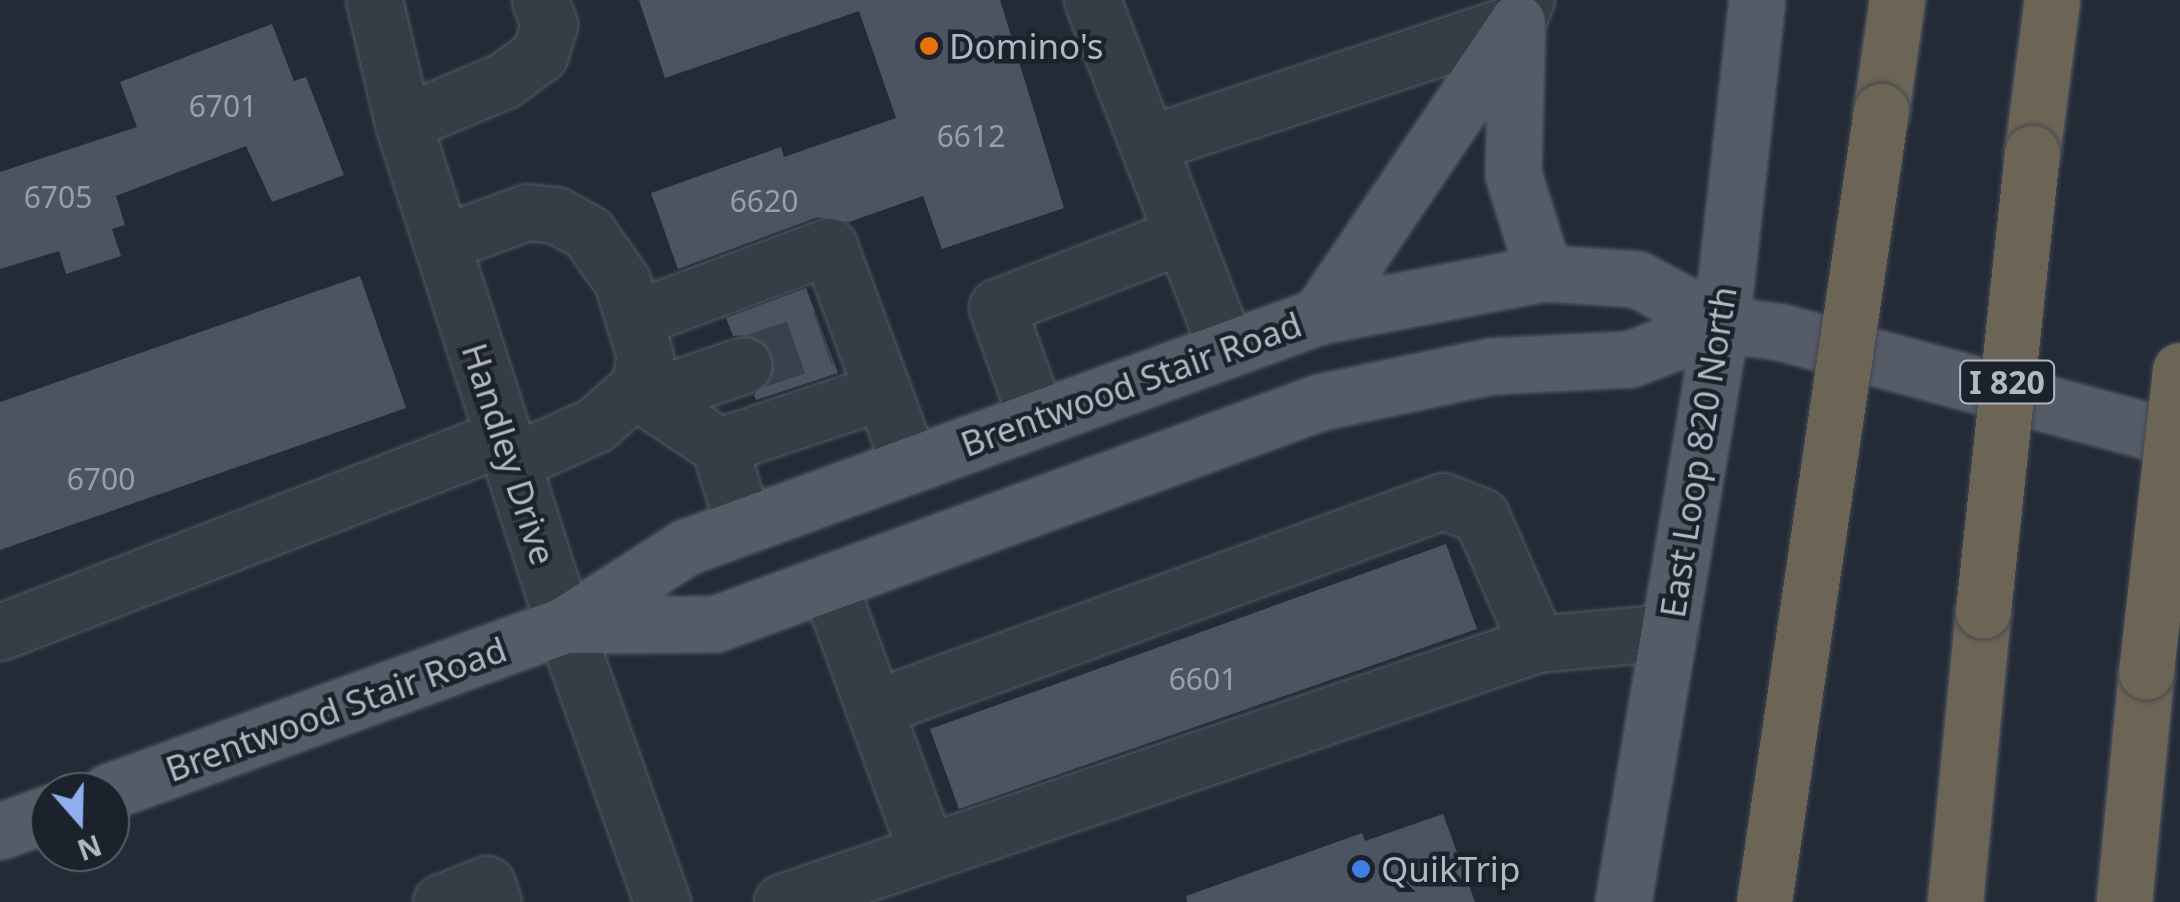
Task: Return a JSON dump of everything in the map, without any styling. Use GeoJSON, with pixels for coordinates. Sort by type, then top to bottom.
{"type":"FeatureCollection","features":[{"type":"Feature","properties":{"kind":"highway"},"geometry":{"type":"LineString","coordinates":[[1764,902],[1897,0]]}},
{"type":"Feature","properties":{"kind":"highway","name":"I 820"},"geometry":{"type":"LineString","coordinates":[[1955,902],[2032,153],[2052,0]]}},
{"type":"Feature","properties":{"kind":"highway"},"geometry":{"type":"LineString","coordinates":[[2124,902],[2180,370]]}},
{"type":"Feature","properties":{"kind":"main road","name":"East Loop 820 North"},"geometry":{"type":"LineString","coordinates":[[1623,902],[1721,324],[1757,0]]}},
{"type":"Feature","properties":{"kind":"main road"},"geometry":{"type":"LineString","coordinates":[[1522,11],[1514,174],[1544,273]]}},
{"type":"Feature","properties":{"kind":"main road"},"geometry":{"type":"LineString","coordinates":[[1318,316],[1522,11]]}},
{"type":"Feature","properties":{"kind":"main road","name":"Brentwood Stair Road"},"geometry":{"type":"LineString","coordinates":[[130,784],[564,625],[686,547],[1318,316],[1544,273],[1637,278],[1721,324],[1781,332],[2180,440]]}},
{"type":"Feature","properties":{"kind":"main road","name":"Brentwood Stair Road"},"geometry":{"type":"LineString","coordinates":[[564,625],[715,624],[1320,402],[1491,366],[1630,358],[1721,324]]}},
{"type":"Feature","properties":{"kind":"main road"},"geometry":{"type":"LineString","coordinates":[[0,832],[30,821]]}},
{"type":"Feature","properties":{"kind":"street","name":"Handley Drive"},"geometry":{"type":"LineString","coordinates":[[374,0],[403,123],[564,625],[662,902]]}},
{"type":"Feature","properties":{"kind":"street"},"geometry":{"type":"LineString","coordinates":[[403,123],[504,80],[540,54],[549,24],[540,0]]}},
{"type":"Feature","properties":{"kind":"street"},"geometry":{"type":"LineString","coordinates":[[1092,0],[1227,349]]}},
{"type":"Feature","properties":{"kind":"street"},"geometry":{"type":"LineString","coordinates":[[1148,144],[1522,11]]}},
{"type":"Feature","properties":{"kind":"street"},"geometry":{"type":"LineString","coordinates":[[442,243],[527,212],[556,215],[588,233],[622,281],[645,356],[643,392]]}},
{"type":"Feature","properties":{"kind":"street"},"geometry":{"type":"LineString","coordinates":[[1037,418],[997,308],[1183,235]]}},
{"type":"Feature","properties":{"kind":"street"},"geometry":{"type":"LineString","coordinates":[[634,318],[829,246],[841,332],[883,391],[910,465]]}},
{"type":"Feature","properties":{"kind":"street"},"geometry":{"type":"LineString","coordinates":[[0,632],[508,450],[596,424],[643,392],[744,365]]}},
{"type":"Feature","properties":{"kind":"street"},"geometry":{"type":"LineString","coordinates":[[719,446],[883,391]]}},
{"type":"Feature","properties":{"kind":"street"},"geometry":{"type":"LineString","coordinates":[[643,392],[719,446],[744,526]]}},
{"type":"Feature","properties":{"kind":"street"},"geometry":{"type":"LineString","coordinates":[[874,708],[1442,501],[1481,516],[1537,644]]}},
{"type":"Feature","properties":{"kind":"street"},"geometry":{"type":"LineString","coordinates":[[828,582],[927,852]]}},
{"type":"Feature","properties":{"kind":"street"},"geometry":{"type":"LineString","coordinates":[[782,902],[860,890],[927,852],[1537,644],[1670,632]]}},
{"type":"Feature","properties":{"kind":"street"},"geometry":{"type":"LineString","coordinates":[[441,902],[487,884],[493,902]]}},
{"type":"Feature","properties":{"kind":"building"},"geometry":{"type":"Polygon","coordinates":[[[639,0],[1000,0],[1064,208],[942,249],[923,196],[849,222],[818,217],[678,269],[651,193],[781,147],[784,157],[896,118],[859,11],[665,78],[639,0]]]}},
{"type":"Feature","properties":{"kind":"building"},"geometry":{"type":"Polygon","coordinates":[[[272,24],[294,81],[306,77],[344,175],[272,202],[246,146],[116,196],[125,225],[112,229],[121,256],[66,274],[59,251],[0,269],[0,172],[137,127],[120,82],[272,24]]]}},
{"type":"Feature","properties":{"kind":"building"},"geometry":{"type":"Polygon","coordinates":[[[360,276],[406,408],[0,550],[0,402],[360,276]]]}},
{"type":"Feature","properties":{"kind":"building"},"geometry":{"type":"Polygon","coordinates":[[[806,288],[838,373],[756,400],[754,395],[774,372],[773,354],[751,335],[733,336],[726,318],[806,288]]]}},
{"type":"Feature","properties":{"kind":"building"},"geometry":{"type":"Polygon","coordinates":[[[1446,544],[1477,629],[959,809],[930,729],[1446,544]]]}},
{"type":"Feature","properties":{"kind":"building","name":"QuikTrip"},"geometry":{"type":"Polygon","coordinates":[[[1443,814],[1475,902],[1187,902],[1186,896],[1362,833],[1365,841],[1443,814]]]}},
{"type":"Feature","properties":{"kind":"tunnel"},"geometry":{"type":"LineString","coordinates":[[744,365],[824,337]]}},
{"type":"Feature","properties":{"kind":"place","name":"Domino's"},"geometry":{"type":"Point","coordinates":[929,46]}},
{"type":"Feature","properties":{"kind":"place","name":"QuikTrip"},"geometry":{"type":"Point","coordinates":[1361,869]}}]}
